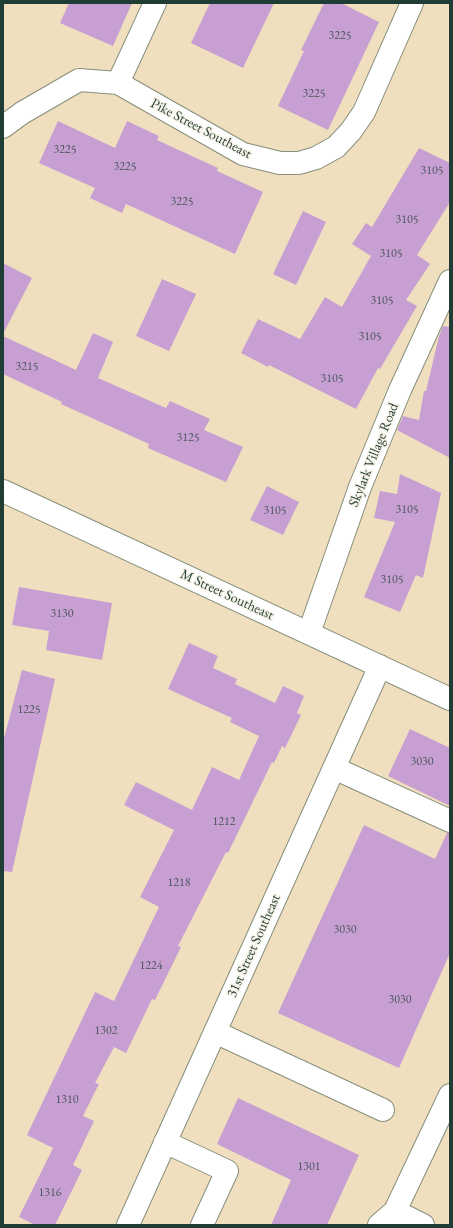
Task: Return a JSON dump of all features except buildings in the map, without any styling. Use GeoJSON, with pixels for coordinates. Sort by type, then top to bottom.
{"type":"FeatureCollection","features":[{"type":"Feature","properties":{"kind":"street"},"geometry":{"type":"LineString","coordinates":[[118,83],[155,3]]}},
{"type":"Feature","properties":{"kind":"street","name":"Pike Street Southeast"},"geometry":{"type":"LineString","coordinates":[[3,128],[22,113],[79,80],[118,83],[243,154],[280,163],[299,163],[316,158],[336,147],[351,131],[364,112],[412,3]]}},
{"type":"Feature","properties":{"kind":"street","name":"Skylark Village Road"},"geometry":{"type":"LineString","coordinates":[[309,633],[360,488],[400,390],[450,281]]}},
{"type":"Feature","properties":{"kind":"street","name":"M Street Southeast"},"geometry":{"type":"LineString","coordinates":[[3,491],[450,699]]}},
{"type":"Feature","properties":{"kind":"street","name":"31st Street Southeast"},"geometry":{"type":"LineString","coordinates":[[128,1225],[380,666]]}},
{"type":"Feature","properties":{"kind":"street"},"geometry":{"type":"LineString","coordinates":[[334,768],[450,822]]}},
{"type":"Feature","properties":{"kind":"street"},"geometry":{"type":"LineString","coordinates":[[215,1032],[383,1110]]}},
{"type":"Feature","properties":{"kind":"street"},"geometry":{"type":"LineString","coordinates":[[424,1225],[387,1218],[450,1095]]}},
{"type":"Feature","properties":{"kind":"street"},"geometry":{"type":"LineString","coordinates":[[165,1142],[227,1171],[202,1225]]}}]}
